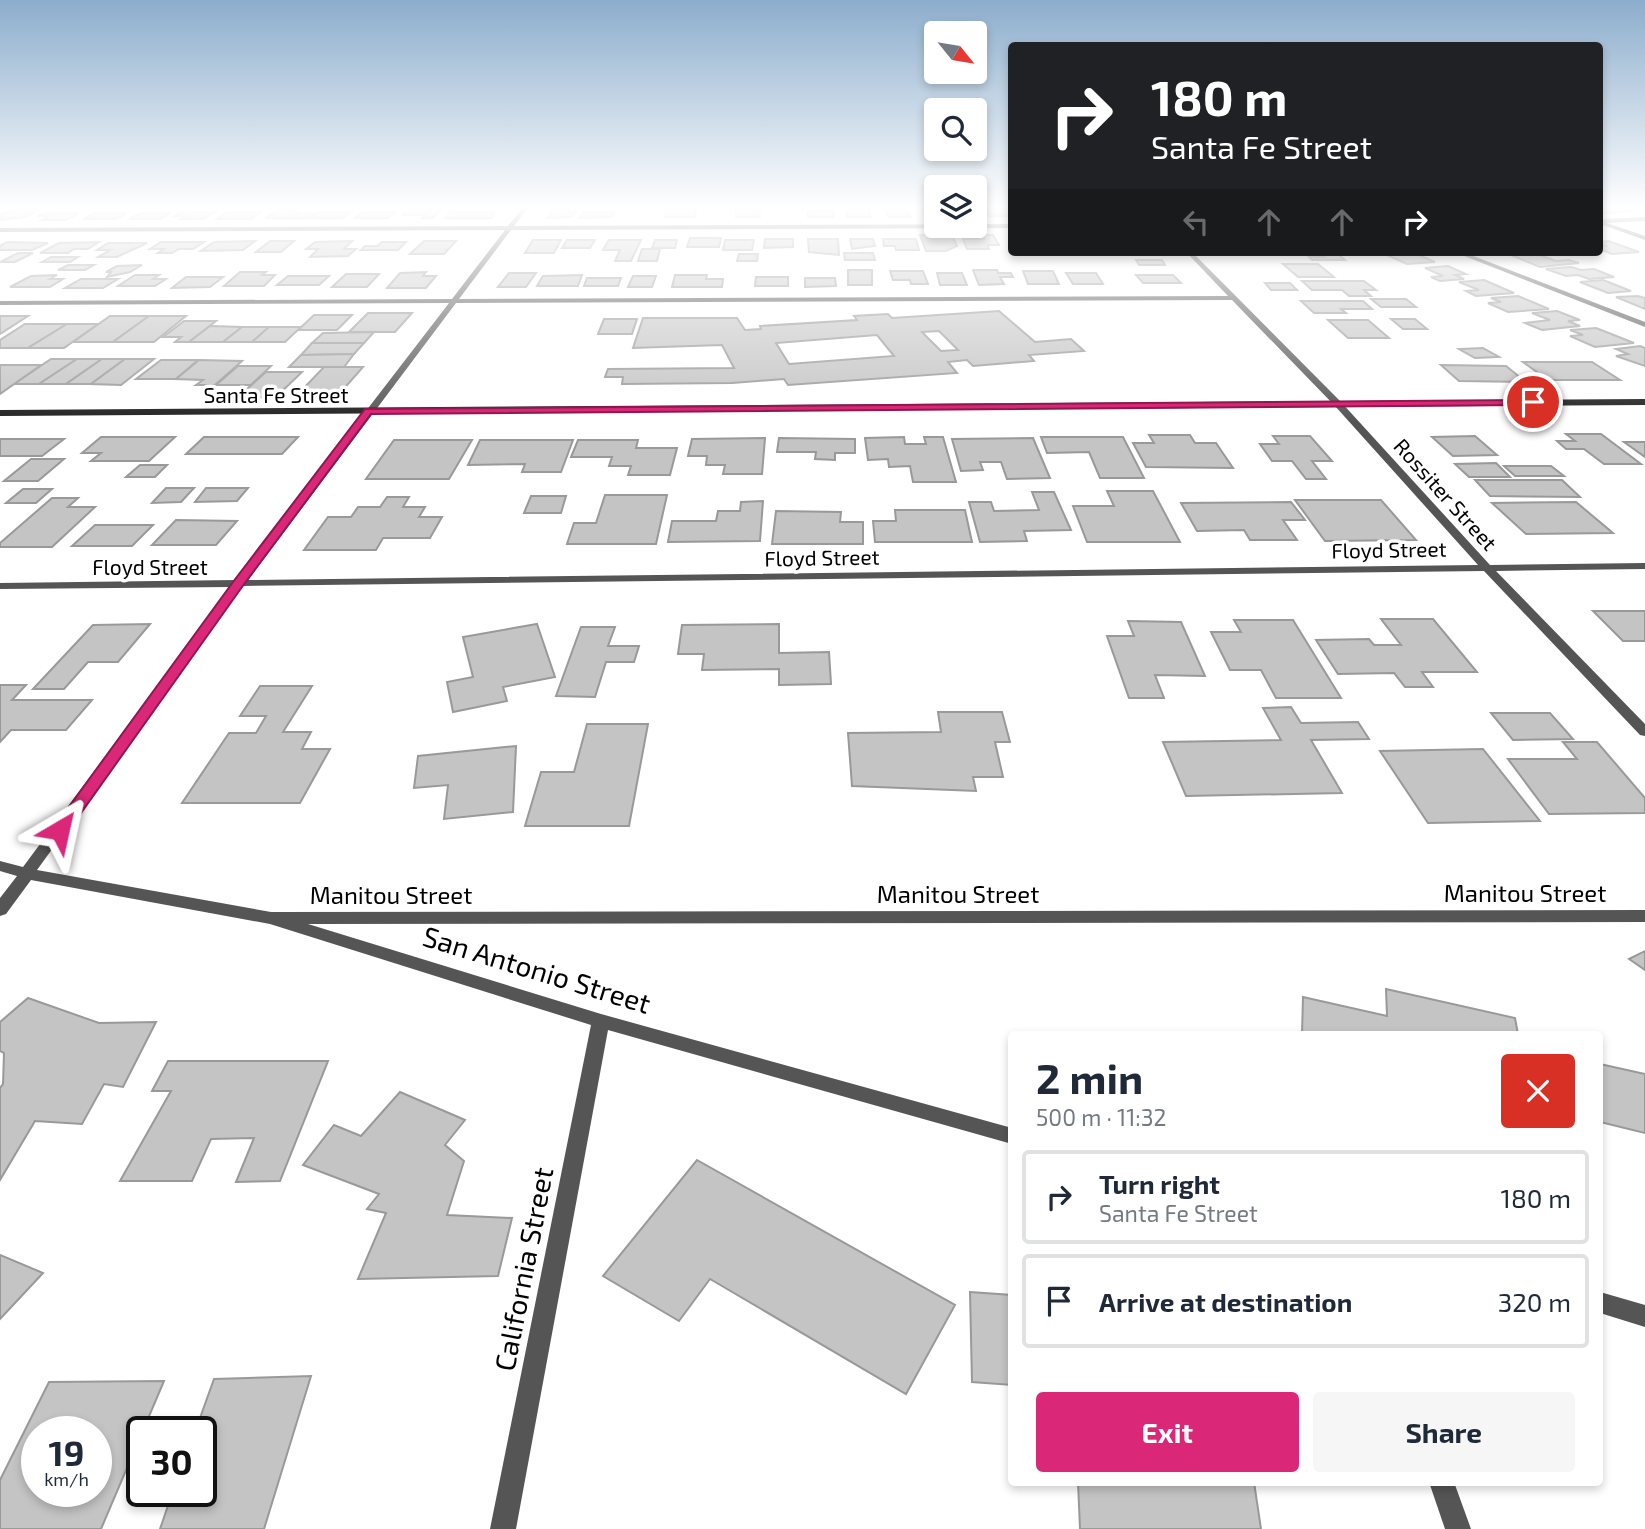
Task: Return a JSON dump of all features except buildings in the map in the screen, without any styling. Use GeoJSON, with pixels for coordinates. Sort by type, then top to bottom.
{"type":"FeatureCollection","features":[{"type":"Feature","properties":{"kind":"main road","name":"Santa Fe Street"},"geometry":{"type":"LineString","coordinates":[[0,413],[1645,402]]}},
{"type":"Feature","properties":{"kind":"street"},"geometry":{"type":"LineString","coordinates":[[0,910],[238,585],[469,279]]}},
{"type":"Feature","properties":{"kind":"street","name":"Rossiter Street"},"geometry":{"type":"LineString","coordinates":[[1215,279],[1338,404],[1486,567],[1645,732]]}},
{"type":"Feature","properties":{"kind":"street"},"geometry":{"type":"LineString","coordinates":[[1526,279],[1645,326]]}},
{"type":"Feature","properties":{"kind":"street"},"geometry":{"type":"LineString","coordinates":[[0,303],[1233,298]]}},
{"type":"Feature","properties":{"kind":"street","name":"Floyd Street"},"geometry":{"type":"LineString","coordinates":[[0,586],[1645,566]]}},
{"type":"Feature","properties":{"kind":"street","name":"San Antonio Street"},"geometry":{"type":"LineString","coordinates":[[0,866],[28,874],[271,919],[601,1021],[1008,1135]]}},
{"type":"Feature","properties":{"kind":"street","name":"Manitou Street"},"geometry":{"type":"LineString","coordinates":[[271,919],[1645,916]]}},
{"type":"Feature","properties":{"kind":"street","name":"California Street"},"geometry":{"type":"LineString","coordinates":[[503,1529],[601,1021]]}},
{"type":"Feature","properties":{"kind":"street"},"geometry":{"type":"LineString","coordinates":[[1603,1304],[1645,1316]]}},
{"type":"Feature","properties":{"kind":"street"},"geometry":{"type":"LineString","coordinates":[[1442,1486],[1458,1529]]}},
{"type":"Feature","properties":{"kind":"route"},"geometry":{"type":"LineString","coordinates":[[60,830],[368,411],[1533,402]]}}]}
